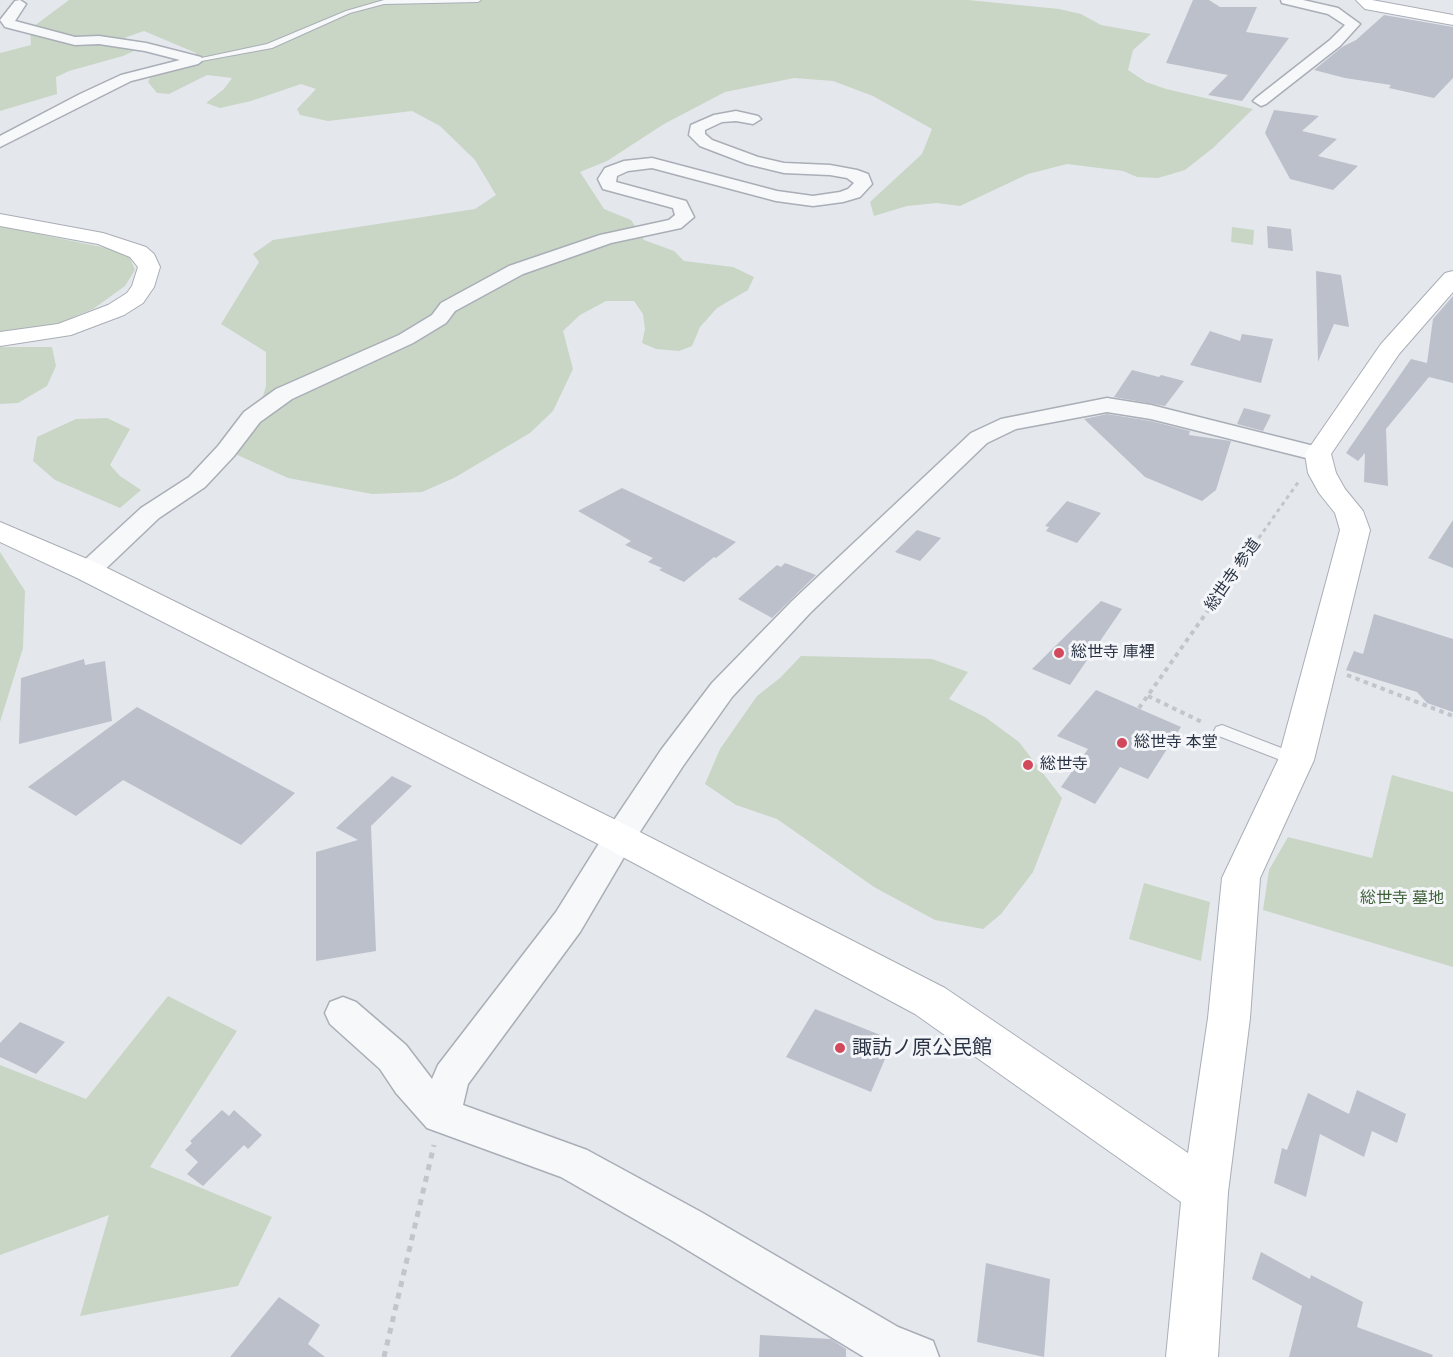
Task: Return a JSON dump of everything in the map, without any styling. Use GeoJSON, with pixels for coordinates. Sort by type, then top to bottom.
{"type":"FeatureCollection","features":[{"type":"Feature","properties":{"kind":"street"},"geometry":{"type":"LineString","coordinates":[[1261,101],[1335,43],[1353,24],[1333,11],[1287,0]]}},
{"type":"Feature","properties":{"kind":"street"},"geometry":{"type":"LineString","coordinates":[[1333,11],[1366,3],[1453,20]]}},
{"type":"Feature","properties":{"kind":"street"},"geometry":{"type":"LineString","coordinates":[[20,4],[7,20],[10,24],[75,40],[99,40],[146,47],[196,60]]}},
{"type":"Feature","properties":{"kind":"street"},"geometry":{"type":"LineString","coordinates":[[0,142],[126,78],[196,60]]}},
{"type":"Feature","properties":{"kind":"street"},"geometry":{"type":"LineString","coordinates":[[88,570],[150,513],[196,482],[226,451],[252,417],[284,394],[406,339],[439,319],[448,307],[516,270],[606,239],[675,224],[685,216],[680,206],[609,185],[606,179],[611,172],[624,166],[652,163],[797,200],[831,200],[854,193],[863,184],[862,178],[851,174],[830,170],[784,168],[753,161],[706,143],[697,135],[697,128],[719,118],[736,116],[753,118]]}},
{"type":"Feature","properties":{"kind":"street"},"geometry":{"type":"LineString","coordinates":[[0,220],[103,240],[138,252],[146,259],[148,267],[143,287],[135,298],[116,310],[63,330],[0,339]]}},
{"type":"Feature","properties":{"kind":"street"},"geometry":{"type":"LineString","coordinates":[[1192,1357],[1205,1192],[1229,1018],[1241,878],[1296,760],[1355,530],[1349,511],[1333,493],[1322,473],[1318,454],[1390,349],[1453,278]]}},
{"type":"Feature","properties":{"kind":"street"},"geometry":{"type":"LineString","coordinates":[[441,1115],[451,1077],[568,922],[619,838],[672,758],[722,690],[801,607],[979,438],[1009,424],[1107,405],[1151,412],[1318,454]]}},
{"type":"Feature","properties":{"kind":"street"},"geometry":{"type":"LineString","coordinates":[[0,531],[88,570],[619,838],[930,1001],[1205,1192]]}},
{"type":"Feature","properties":{"kind":"street"},"geometry":{"type":"LineString","coordinates":[[343,1013],[393,1057],[409,1082],[441,1115],[573,1163],[686,1226],[884,1344],[917,1357]]}},
{"type":"Feature","properties":{"kind":"lane"},"geometry":{"type":"LineString","coordinates":[[196,60],[269,46],[348,12],[384,2],[478,0]]}},
{"type":"Feature","properties":{"kind":"lane"},"geometry":{"type":"LineString","coordinates":[[1222,731],[1296,760]]}},
{"type":"Feature","properties":{"kind":"path","name":"総世寺 参道"},"geometry":{"type":"LineString","coordinates":[[1138,708],[1318,454]]}},
{"type":"Feature","properties":{"kind":"path"},"geometry":{"type":"LineString","coordinates":[[1321,664],[1453,716]]}},
{"type":"Feature","properties":{"kind":"path"},"geometry":{"type":"LineString","coordinates":[[1148,696],[1222,731]]}},
{"type":"Feature","properties":{"kind":"path"},"geometry":{"type":"LineString","coordinates":[[384,1357],[441,1115]]}},
{"type":"Feature","properties":{"kind":"green space"},"geometry":{"type":"Polygon","coordinates":[[[69,0],[968,0],[1059,9],[1081,14],[1101,25],[1151,34],[1133,50],[1128,70],[1146,82],[1166,89],[1253,109],[1213,148],[1185,170],[1158,178],[1137,177],[1123,171],[1067,164],[1028,174],[960,206],[937,203],[907,206],[874,216],[870,202],[922,154],[932,129],[873,96],[833,81],[794,78],[725,92],[664,124],[607,161],[580,172],[604,209],[631,220],[644,240],[674,251],[684,261],[733,267],[754,277],[748,290],[717,308],[700,327],[692,346],[679,351],[656,349],[642,343],[645,329],[643,314],[634,301],[606,301],[580,315],[563,331],[573,369],[553,411],[530,433],[454,478],[422,492],[372,494],[288,478],[231,452],[256,419],[266,386],[266,352],[221,324],[259,262],[253,254],[273,240],[475,209],[496,195],[475,160],[440,126],[412,111],[328,121],[300,115],[297,109],[316,89],[301,84],[251,101],[220,108],[206,103],[224,89],[232,78],[207,75],[169,94],[157,93],[148,82],[151,76],[191,62],[196,53],[144,31],[124,38],[149,44],[123,56],[69,71],[56,77],[57,94],[0,111],[0,53],[31,45],[30,29],[69,0]]]}},
{"type":"Feature","properties":{"kind":"green space"},"geometry":{"type":"Polygon","coordinates":[[[0,226],[111,249],[130,258],[135,270],[125,286],[93,309],[47,328],[0,333],[0,226]]]}},
{"type":"Feature","properties":{"kind":"green space"},"geometry":{"type":"Polygon","coordinates":[[[1232,227],[1254,230],[1253,245],[1231,242],[1232,227]]]}},
{"type":"Feature","properties":{"kind":"green space"},"geometry":{"type":"Polygon","coordinates":[[[0,347],[52,347],[56,366],[47,386],[18,403],[0,404],[0,347]]]}},
{"type":"Feature","properties":{"kind":"green space"},"geometry":{"type":"Polygon","coordinates":[[[107,418],[130,429],[110,465],[120,476],[141,490],[120,508],[55,480],[33,461],[37,437],[76,419],[107,418]]]}},
{"type":"Feature","properties":{"kind":"green space"},"geometry":{"type":"Polygon","coordinates":[[[0,552],[25,591],[23,648],[0,722],[0,552]]]}},
{"type":"Feature","properties":{"kind":"green space"},"geometry":{"type":"Polygon","coordinates":[[[801,656],[932,659],[968,672],[949,699],[985,717],[1019,742],[1062,798],[1033,872],[1001,914],[983,929],[935,920],[874,887],[777,819],[736,805],[705,784],[720,749],[757,696],[780,678],[801,656]]]}},
{"type":"Feature","properties":{"kind":"green space","name":"総世寺 墓地"},"geometry":{"type":"Polygon","coordinates":[[[1392,775],[1453,792],[1453,967],[1263,910],[1269,870],[1288,837],[1372,858],[1392,775]]]}},
{"type":"Feature","properties":{"kind":"green space"},"geometry":{"type":"Polygon","coordinates":[[[1144,883],[1210,902],[1201,961],[1129,939],[1144,883]]]}},
{"type":"Feature","properties":{"kind":"green space"},"geometry":{"type":"Polygon","coordinates":[[[168,996],[237,1031],[150,1167],[272,1217],[238,1286],[80,1316],[109,1215],[0,1255],[0,1065],[86,1099],[168,996]]]}},
{"type":"Feature","properties":{"kind":"building"},"geometry":{"type":"Polygon","coordinates":[[[1193,0],[1209,0],[1220,7],[1257,7],[1246,32],[1289,38],[1242,101],[1208,95],[1228,75],[1166,63],[1193,0]]]}},
{"type":"Feature","properties":{"kind":"building"},"geometry":{"type":"Polygon","coordinates":[[[1384,15],[1453,27],[1453,78],[1434,98],[1389,88],[1391,85],[1345,78],[1314,70],[1342,47],[1356,40],[1384,15]]]}},
{"type":"Feature","properties":{"kind":"building"},"geometry":{"type":"Polygon","coordinates":[[[1274,110],[1319,116],[1302,131],[1337,139],[1318,156],[1358,166],[1333,190],[1290,179],[1265,133],[1274,110]]]}},
{"type":"Feature","properties":{"kind":"building"},"geometry":{"type":"Polygon","coordinates":[[[1267,226],[1291,229],[1293,251],[1268,248],[1267,226]]]}},
{"type":"Feature","properties":{"kind":"building"},"geometry":{"type":"Polygon","coordinates":[[[1316,271],[1341,275],[1349,327],[1334,324],[1318,362],[1316,271]]]}},
{"type":"Feature","properties":{"kind":"building"},"geometry":{"type":"Polygon","coordinates":[[[1453,296],[1453,383],[1429,377],[1386,429],[1388,486],[1364,482],[1365,453],[1358,461],[1346,453],[1411,359],[1427,363],[1433,319],[1453,296]]]}},
{"type":"Feature","properties":{"kind":"building"},"geometry":{"type":"Polygon","coordinates":[[[1210,331],[1240,341],[1242,334],[1273,339],[1261,383],[1190,365],[1210,331]]]}},
{"type":"Feature","properties":{"kind":"building"},"geometry":{"type":"Polygon","coordinates":[[[1132,370],[1184,381],[1165,406],[1114,397],[1132,370]]]}},
{"type":"Feature","properties":{"kind":"building"},"geometry":{"type":"Polygon","coordinates":[[[1244,408],[1271,415],[1263,431],[1237,424],[1244,408]]]}},
{"type":"Feature","properties":{"kind":"building"},"geometry":{"type":"Polygon","coordinates":[[[1107,414],[1151,421],[1190,431],[1189,435],[1231,441],[1216,490],[1202,501],[1145,477],[1084,419],[1107,414]]]}},
{"type":"Feature","properties":{"kind":"building"},"geometry":{"type":"Polygon","coordinates":[[[622,488],[736,542],[684,582],[648,562],[653,558],[625,545],[631,541],[578,511],[622,488]]]}},
{"type":"Feature","properties":{"kind":"building"},"geometry":{"type":"Polygon","coordinates":[[[1067,501],[1101,513],[1077,543],[1046,531],[1049,527],[1045,526],[1067,501]]]}},
{"type":"Feature","properties":{"kind":"building"},"geometry":{"type":"Polygon","coordinates":[[[1453,520],[1453,568],[1428,558],[1453,520]]]}},
{"type":"Feature","properties":{"kind":"building"},"geometry":{"type":"Polygon","coordinates":[[[917,530],[941,538],[920,561],[895,552],[917,530]]]}},
{"type":"Feature","properties":{"kind":"building"},"geometry":{"type":"Polygon","coordinates":[[[785,563],[816,575],[772,618],[738,599],[777,565],[781,567],[785,563]]]}},
{"type":"Feature","properties":{"kind":"building","name":"総世寺 庫裡"},"geometry":{"type":"Polygon","coordinates":[[[1101,601],[1122,609],[1070,685],[1032,669],[1101,601]]]}},
{"type":"Feature","properties":{"kind":"building"},"geometry":{"type":"Polygon","coordinates":[[[1374,614],[1453,639],[1453,712],[1427,703],[1417,692],[1346,670],[1354,651],[1363,654],[1374,614]]]}},
{"type":"Feature","properties":{"kind":"building"},"geometry":{"type":"Polygon","coordinates":[[[84,659],[85,665],[105,661],[112,721],[19,744],[21,678],[84,659]]]}},
{"type":"Feature","properties":{"kind":"building","name":"総世寺 本堂"},"geometry":{"type":"Polygon","coordinates":[[[1096,690],[1181,727],[1148,779],[1120,767],[1095,804],[1061,787],[1088,749],[1057,736],[1096,690]]]}},
{"type":"Feature","properties":{"kind":"building"},"geometry":{"type":"Polygon","coordinates":[[[137,707],[295,793],[241,845],[123,780],[76,816],[28,787],[137,707]]]}},
{"type":"Feature","properties":{"kind":"building"},"geometry":{"type":"Polygon","coordinates":[[[392,776],[412,786],[371,826],[376,951],[316,961],[316,852],[358,840],[336,828],[392,776]]]}},
{"type":"Feature","properties":{"kind":"building","name":"諏訪ノ原公民館"},"geometry":{"type":"Polygon","coordinates":[[[815,1009],[893,1040],[871,1092],[786,1057],[815,1009]]]}},
{"type":"Feature","properties":{"kind":"building"},"geometry":{"type":"Polygon","coordinates":[[[20,1022],[65,1042],[36,1074],[0,1057],[0,1043],[20,1022]]]}},
{"type":"Feature","properties":{"kind":"building"},"geometry":{"type":"Polygon","coordinates":[[[1357,1090],[1406,1114],[1397,1143],[1372,1131],[1364,1157],[1320,1134],[1306,1197],[1274,1183],[1282,1148],[1287,1150],[1308,1093],[1349,1114],[1357,1090]]]}},
{"type":"Feature","properties":{"kind":"building"},"geometry":{"type":"Polygon","coordinates":[[[222,1110],[229,1116],[234,1110],[262,1135],[248,1149],[244,1145],[203,1186],[187,1174],[198,1162],[185,1150],[192,1143],[190,1141],[222,1110]]]}},
{"type":"Feature","properties":{"kind":"building"},"geometry":{"type":"Polygon","coordinates":[[[1261,1252],[1310,1279],[1311,1275],[1363,1302],[1357,1327],[1433,1355],[1432,1357],[1289,1357],[1302,1306],[1252,1279],[1261,1252]]]}},
{"type":"Feature","properties":{"kind":"building"},"geometry":{"type":"Polygon","coordinates":[[[986,1263],[1050,1279],[1044,1357],[977,1342],[986,1263]]]}},
{"type":"Feature","properties":{"kind":"building"},"geometry":{"type":"Polygon","coordinates":[[[279,1297],[320,1325],[308,1344],[325,1357],[230,1357],[279,1297]]]}},
{"type":"Feature","properties":{"kind":"building"},"geometry":{"type":"Polygon","coordinates":[[[760,1335],[831,1339],[846,1349],[846,1357],[759,1357],[760,1335]]]}},
{"type":"Feature","properties":{"kind":"place","name":"総世寺 庫裡"},"geometry":{"type":"Point","coordinates":[1059,653]}},
{"type":"Feature","properties":{"kind":"place","name":"総世寺 本堂"},"geometry":{"type":"Point","coordinates":[1122,743]}},
{"type":"Feature","properties":{"kind":"place","name":"総世寺"},"geometry":{"type":"Point","coordinates":[1028,765]}},
{"type":"Feature","properties":{"kind":"place","name":"諏訪ノ原公民館"},"geometry":{"type":"Point","coordinates":[840,1048]}}]}
